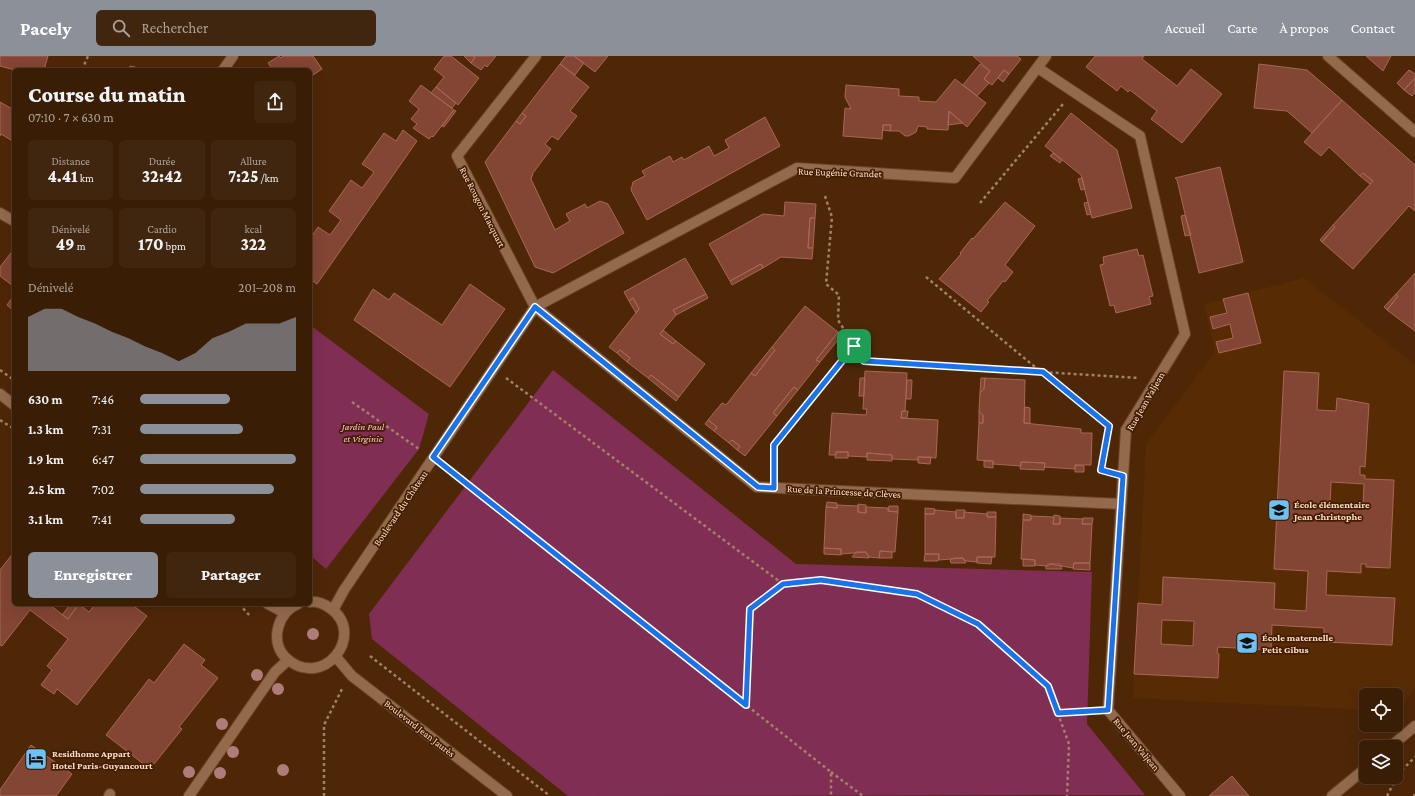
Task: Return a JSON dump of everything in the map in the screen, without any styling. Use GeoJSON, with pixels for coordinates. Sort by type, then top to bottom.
{"type":"FeatureCollection","features":[{"type":"Feature","properties":{"kind":"street"},"geometry":{"type":"LineString","coordinates":[[224,68],[233,56]]}},
{"type":"Feature","properties":{"kind":"street","name":"Rue Rougon Macquart"},"geometry":{"type":"LineString","coordinates":[[535,307],[457,156],[536,56]]}},
{"type":"Feature","properties":{"kind":"street","name":"Rue Eugénie Grandet"},"geometry":{"type":"LineString","coordinates":[[535,307],[797,168],[955,178],[1046,56]]}},
{"type":"Feature","properties":{"kind":"street"},"geometry":{"type":"LineString","coordinates":[[1328,56],[1415,132]]}},
{"type":"Feature","properties":{"kind":"street","name":"Rue Jean Valjean"},"geometry":{"type":"LineString","coordinates":[[1038,68],[1140,136],[1185,334],[1126,430],[1108,710],[1180,796]]}},
{"type":"Feature","properties":{"kind":"street"},"geometry":{"type":"LineString","coordinates":[[0,213],[12,220]]}},
{"type":"Feature","properties":{"kind":"street","name":"Boulevard du Château"},"geometry":{"type":"LineString","coordinates":[[333,610],[344,590],[535,307]]}},
{"type":"Feature","properties":{"kind":"street","name":"Rue de la Princesse de Clèves"},"geometry":{"type":"LineString","coordinates":[[535,307],[758,487],[1121,504]]}},
{"type":"Feature","properties":{"kind":"street"},"geometry":{"type":"LineString","coordinates":[[0,394],[12,403]]}},
{"type":"Feature","properties":{"kind":"street"},"geometry":{"type":"LineString","coordinates":[[295,606],[285,613],[279,623],[277,634],[278,645],[283,655],[288,660],[300,667],[319,667],[336,657],[341,649],[344,638],[343,628],[340,618],[333,610],[324,604],[312,602]]}},
{"type":"Feature","properties":{"kind":"street"},"geometry":{"type":"LineString","coordinates":[[272,606],[285,613]]}},
{"type":"Feature","properties":{"kind":"street","name":"Boulevard Jean Jaurès"},"geometry":{"type":"LineString","coordinates":[[336,657],[352,676],[507,796]]}},
{"type":"Feature","properties":{"kind":"street"},"geometry":{"type":"LineString","coordinates":[[189,796],[275,672],[288,660]]}},
{"type":"Feature","properties":{"kind":"street"},"geometry":{"type":"LineString","coordinates":[[1398,740],[1415,726]]}},
{"type":"Feature","properties":{"kind":"street"},"geometry":{"type":"LineString","coordinates":[[1332,796],[1359,774]]}},
{"type":"Feature","properties":{"kind":"path"},"geometry":{"type":"LineString","coordinates":[[83,68],[88,56]]}},
{"type":"Feature","properties":{"kind":"path"},"geometry":{"type":"LineString","coordinates":[[980,203],[1074,91]]}},
{"type":"Feature","properties":{"kind":"path"},"geometry":{"type":"LineString","coordinates":[[825,196],[832,217],[826,284],[839,294],[838,320],[864,361],[1142,378],[1138,384]]}},
{"type":"Feature","properties":{"kind":"path"},"geometry":{"type":"LineString","coordinates":[[926,277],[1109,426],[1101,470],[1123,476]]}},
{"type":"Feature","properties":{"kind":"path"},"geometry":{"type":"LineString","coordinates":[[774,488],[774,445],[854,346]]}},
{"type":"Feature","properties":{"kind":"path"},"geometry":{"type":"LineString","coordinates":[[493,368],[783,584]]}},
{"type":"Feature","properties":{"kind":"path"},"geometry":{"type":"LineString","coordinates":[[0,370],[12,379]]}},
{"type":"Feature","properties":{"kind":"path"},"geometry":{"type":"LineString","coordinates":[[352,402],[419,449]]}},
{"type":"Feature","properties":{"kind":"path"},"geometry":{"type":"LineString","coordinates":[[0,420],[12,428]]}},
{"type":"Feature","properties":{"kind":"path"},"geometry":{"type":"LineString","coordinates":[[433,457],[863,796]]}},
{"type":"Feature","properties":{"kind":"path"},"geometry":{"type":"LineString","coordinates":[[746,705],[750,609],[783,584],[821,580],[917,594],[978,624],[1048,686],[1069,744],[1067,796]]}},
{"type":"Feature","properties":{"kind":"path"},"geometry":{"type":"LineString","coordinates":[[241,606],[251,617]]}},
{"type":"Feature","properties":{"kind":"path"},"geometry":{"type":"LineString","coordinates":[[370,656],[550,796]]}},
{"type":"Feature","properties":{"kind":"path"},"geometry":{"type":"LineString","coordinates":[[324,796],[324,725],[342,689]]}},
{"type":"Feature","properties":{"kind":"path"},"geometry":{"type":"LineString","coordinates":[[1058,713],[1108,710]]}},
{"type":"Feature","properties":{"kind":"path"},"geometry":{"type":"LineString","coordinates":[[1387,796],[1399,773],[1415,757]]}},
{"type":"Feature","properties":{"kind":"path"},"geometry":{"type":"LineString","coordinates":[[830,796],[831,772]]}},
{"type":"Feature","properties":{"kind":"shaded area","name":"École élémentaire Jean Christophe"},"geometry":{"type":"Polygon","coordinates":[[[1304,278],[1415,364],[1415,687],[1411,695],[1403,702],[1403,688],[1359,688],[1359,710],[1133,698],[1146,444],[1215,351],[1204,304],[1304,278]]]}},
{"type":"Feature","properties":{"kind":"green space","name":"Jardin Paul et Virginie"},"geometry":{"type":"Polygon","coordinates":[[[312,326],[429,414],[419,449],[326,569],[312,557],[312,326]]]}},
{"type":"Feature","properties":{"kind":"green space"},"geometry":{"type":"Polygon","coordinates":[[[553,370],[796,564],[1092,572],[1087,724],[1145,795],[568,796],[372,639],[369,614],[553,370]]]}},
{"type":"Feature","properties":{"kind":"building"},"geometry":{"type":"Polygon","coordinates":[[[0,56],[48,56],[45,68],[12,69],[0,66],[0,56]]]}},
{"type":"Feature","properties":{"kind":"building"},"geometry":{"type":"Polygon","coordinates":[[[279,56],[281,58],[283,56],[313,56],[322,69],[312,76],[312,68],[272,68],[268,63],[279,56]]]}},
{"type":"Feature","properties":{"kind":"building"},"geometry":{"type":"Polygon","coordinates":[[[444,56],[451,56],[479,78],[458,105],[436,87],[444,77],[434,69],[444,56]]]}},
{"type":"Feature","properties":{"kind":"building"},"geometry":{"type":"Polygon","coordinates":[[[464,56],[473,56],[475,57],[471,63],[464,56]]]}},
{"type":"Feature","properties":{"kind":"building"},"geometry":{"type":"Polygon","coordinates":[[[473,56],[496,56],[487,67],[485,65],[481,70],[471,63],[475,57],[473,56]]]}},
{"type":"Feature","properties":{"kind":"building"},"geometry":{"type":"Polygon","coordinates":[[[566,56],[574,56],[584,63],[575,75],[560,64],[566,56]]]}},
{"type":"Feature","properties":{"kind":"building"},"geometry":{"type":"Polygon","coordinates":[[[574,56],[608,56],[595,72],[574,56]]]}},
{"type":"Feature","properties":{"kind":"building"},"geometry":{"type":"Polygon","coordinates":[[[973,56],[1017,56],[1021,59],[1009,74],[1004,70],[992,85],[984,79],[990,71],[973,56]]]}},
{"type":"Feature","properties":{"kind":"building"},"geometry":{"type":"Polygon","coordinates":[[[1095,56],[1144,56],[1142,59],[1177,86],[1191,69],[1222,94],[1182,143],[1151,119],[1157,111],[1130,90],[1128,92],[1121,86],[1117,91],[1086,67],[1095,56]]]}},
{"type":"Feature","properties":{"kind":"building"},"geometry":{"type":"Polygon","coordinates":[[[1366,56],[1391,56],[1383,71],[1366,56]]]}},
{"type":"Feature","properties":{"kind":"building"},"geometry":{"type":"Polygon","coordinates":[[[560,64],[589,87],[570,111],[577,116],[558,140],[552,136],[545,144],[551,149],[533,173],[531,179],[555,230],[570,221],[566,214],[585,204],[587,208],[600,201],[608,204],[624,233],[553,273],[535,267],[485,162],[516,121],[520,124],[526,116],[522,113],[560,64]]]}},
{"type":"Feature","properties":{"kind":"building"},"geometry":{"type":"Polygon","coordinates":[[[980,64],[990,71],[984,79],[989,83],[977,96],[963,85],[980,64]]]}},
{"type":"Feature","properties":{"kind":"building"},"geometry":{"type":"Polygon","coordinates":[[[1259,64],[1307,70],[1342,100],[1312,133],[1287,111],[1254,108],[1259,64]]]}},
{"type":"Feature","properties":{"kind":"building"},"geometry":{"type":"Polygon","coordinates":[[[1004,70],[1009,74],[1003,82],[998,78],[1004,70]]]}},
{"type":"Feature","properties":{"kind":"building"},"geometry":{"type":"Polygon","coordinates":[[[1409,70],[1415,74],[1415,78],[1404,90],[1397,83],[1409,70]]]}},
{"type":"Feature","properties":{"kind":"building"},"geometry":{"type":"Polygon","coordinates":[[[1415,78],[1415,92],[1412,96],[1404,90],[1415,78]]]}},
{"type":"Feature","properties":{"kind":"building"},"geometry":{"type":"Polygon","coordinates":[[[955,79],[986,103],[967,127],[949,111],[948,130],[927,129],[927,127],[918,126],[916,132],[909,136],[905,136],[899,131],[890,131],[891,125],[883,125],[882,139],[843,136],[845,108],[851,109],[845,97],[846,85],[899,89],[899,96],[919,97],[919,101],[936,102],[955,79]]]}},
{"type":"Feature","properties":{"kind":"building"},"geometry":{"type":"Polygon","coordinates":[[[421,85],[454,110],[433,137],[432,136],[429,139],[413,128],[417,124],[411,119],[419,109],[409,101],[421,85]]]}},
{"type":"Feature","properties":{"kind":"building"},"geometry":{"type":"Polygon","coordinates":[[[436,87],[456,103],[452,108],[431,93],[436,87]]]}},
{"type":"Feature","properties":{"kind":"building"},"geometry":{"type":"Polygon","coordinates":[[[1342,100],[1415,165],[1415,211],[1409,206],[1353,269],[1322,242],[1335,227],[1333,225],[1373,181],[1363,173],[1360,176],[1329,147],[1321,156],[1304,142],[1342,100]]]}},
{"type":"Feature","properties":{"kind":"building"},"geometry":{"type":"Polygon","coordinates":[[[0,102],[12,109],[12,141],[1,134],[0,136],[0,102]]]}},
{"type":"Feature","properties":{"kind":"building"},"geometry":{"type":"Polygon","coordinates":[[[454,110],[456,111],[444,127],[442,126],[454,110]]]}},
{"type":"Feature","properties":{"kind":"building"},"geometry":{"type":"Polygon","coordinates":[[[949,111],[963,123],[948,125],[949,111]]]}},
{"type":"Feature","properties":{"kind":"building"},"geometry":{"type":"Polygon","coordinates":[[[522,113],[526,116],[520,124],[516,121],[522,113]]]}},
{"type":"Feature","properties":{"kind":"building"},"geometry":{"type":"Polygon","coordinates":[[[1071,113],[1117,150],[1132,208],[1092,218],[1081,175],[1045,146],[1071,113]]]}},
{"type":"Feature","properties":{"kind":"building"},"geometry":{"type":"Polygon","coordinates":[[[765,117],[780,146],[647,220],[631,190],[633,182],[645,176],[642,171],[670,156],[673,162],[682,157],[684,160],[709,146],[714,156],[729,148],[725,140],[765,117]]]}},
{"type":"Feature","properties":{"kind":"building"},"geometry":{"type":"Polygon","coordinates":[[[883,125],[891,125],[890,131],[883,130],[883,125]]]}},
{"type":"Feature","properties":{"kind":"building"},"geometry":{"type":"Polygon","coordinates":[[[403,130],[417,141],[317,284],[312,280],[312,236],[318,227],[330,235],[341,220],[329,211],[351,180],[362,188],[374,172],[362,164],[384,133],[396,141],[403,130]]]}},
{"type":"Feature","properties":{"kind":"building"},"geometry":{"type":"Polygon","coordinates":[[[1053,153],[1062,160],[1060,163],[1050,156],[1053,153]]]}},
{"type":"Feature","properties":{"kind":"building"},"geometry":{"type":"Polygon","coordinates":[[[1220,167],[1243,262],[1199,273],[1177,180],[1175,178],[1220,167]]]}},
{"type":"Feature","properties":{"kind":"building"},"geometry":{"type":"Polygon","coordinates":[[[1363,173],[1373,181],[1370,184],[1360,176],[1363,173]]]}},
{"type":"Feature","properties":{"kind":"building"},"geometry":{"type":"Polygon","coordinates":[[[1082,178],[1085,189],[1081,190],[1078,179],[1082,178]]]}},
{"type":"Feature","properties":{"kind":"building"},"geometry":{"type":"Polygon","coordinates":[[[785,202],[816,204],[815,218],[810,218],[808,248],[813,248],[812,259],[781,257],[763,268],[761,264],[730,281],[709,244],[763,214],[784,216],[785,202]]]}},
{"type":"Feature","properties":{"kind":"building"},"geometry":{"type":"Polygon","coordinates":[[[1005,202],[1035,226],[1005,265],[1013,272],[1005,282],[1003,281],[987,301],[989,302],[981,312],[939,279],[961,254],[960,253],[972,238],[973,239],[1005,202]]]}},
{"type":"Feature","properties":{"kind":"building"},"geometry":{"type":"Polygon","coordinates":[[[1088,202],[1091,214],[1087,215],[1084,203],[1088,202]]]}},
{"type":"Feature","properties":{"kind":"building"},"geometry":{"type":"Polygon","coordinates":[[[1185,215],[1191,235],[1185,236],[1181,216],[1185,215]]]}},
{"type":"Feature","properties":{"kind":"building"},"geometry":{"type":"Polygon","coordinates":[[[810,218],[815,218],[813,248],[808,248],[810,218]]]}},
{"type":"Feature","properties":{"kind":"building"},"geometry":{"type":"Polygon","coordinates":[[[1333,225],[1335,227],[1322,242],[1320,240],[1333,225]]]}},
{"type":"Feature","properties":{"kind":"building"},"geometry":{"type":"Polygon","coordinates":[[[1137,249],[1139,256],[1143,255],[1153,296],[1149,297],[1151,304],[1116,313],[1114,305],[1110,306],[1100,265],[1104,264],[1103,257],[1137,249]]]}},
{"type":"Feature","properties":{"kind":"building"},"geometry":{"type":"Polygon","coordinates":[[[12,252],[12,285],[0,276],[0,267],[12,252]]]}},
{"type":"Feature","properties":{"kind":"building"},"geometry":{"type":"Polygon","coordinates":[[[685,258],[706,294],[673,310],[676,315],[660,334],[673,344],[676,341],[705,364],[679,397],[651,375],[648,378],[627,362],[630,358],[620,350],[617,353],[609,347],[639,309],[633,298],[629,301],[624,292],[685,258]]]}},
{"type":"Feature","properties":{"kind":"building"},"geometry":{"type":"Polygon","coordinates":[[[761,264],[763,268],[732,285],[730,281],[761,264]]]}},
{"type":"Feature","properties":{"kind":"building"},"geometry":{"type":"Polygon","coordinates":[[[1415,273],[1415,331],[1387,310],[1398,296],[1396,294],[1415,273]]]}},
{"type":"Feature","properties":{"kind":"building"},"geometry":{"type":"Polygon","coordinates":[[[470,284],[505,309],[450,387],[354,320],[373,289],[389,300],[394,293],[442,325],[470,284]]]}},
{"type":"Feature","properties":{"kind":"building"},"geometry":{"type":"Polygon","coordinates":[[[1248,293],[1261,343],[1219,353],[1216,342],[1233,338],[1230,324],[1213,329],[1210,317],[1227,313],[1223,299],[1248,293]]]}},
{"type":"Feature","properties":{"kind":"building"},"geometry":{"type":"Polygon","coordinates":[[[706,294],[708,298],[676,315],[673,310],[706,294]]]}},
{"type":"Feature","properties":{"kind":"building"},"geometry":{"type":"Polygon","coordinates":[[[1396,294],[1398,296],[1387,310],[1384,307],[1396,294]]]}},
{"type":"Feature","properties":{"kind":"building"},"geometry":{"type":"Polygon","coordinates":[[[12,298],[12,309],[7,305],[12,298]]]}},
{"type":"Feature","properties":{"kind":"building"},"geometry":{"type":"Polygon","coordinates":[[[633,298],[639,309],[636,313],[629,301],[633,298]]]}},
{"type":"Feature","properties":{"kind":"building"},"geometry":{"type":"Polygon","coordinates":[[[805,306],[838,332],[816,360],[820,362],[798,390],[794,387],[773,413],[777,416],[745,456],[737,450],[740,446],[732,440],[729,443],[714,431],[717,427],[708,420],[722,403],[726,405],[751,373],[755,376],[775,350],[772,347],[805,306]]]}},
{"type":"Feature","properties":{"kind":"building"},"geometry":{"type":"Polygon","coordinates":[[[663,330],[676,341],[673,344],[660,334],[663,330]]]}},
{"type":"Feature","properties":{"kind":"building"},"geometry":{"type":"Polygon","coordinates":[[[838,332],[842,335],[820,362],[816,360],[838,332]]]}},
{"type":"Feature","properties":{"kind":"building"},"geometry":{"type":"Polygon","coordinates":[[[772,347],[775,350],[755,376],[751,373],[772,347]]]}},
{"type":"Feature","properties":{"kind":"building"},"geometry":{"type":"Polygon","coordinates":[[[620,350],[630,358],[627,362],[617,353],[620,350]]]}},
{"type":"Feature","properties":{"kind":"building"},"geometry":{"type":"Polygon","coordinates":[[[865,371],[907,373],[905,411],[902,411],[901,418],[938,420],[936,458],[918,457],[918,460],[892,459],[892,455],[867,453],[867,457],[848,456],[848,452],[836,452],[836,455],[829,455],[832,413],[866,415],[867,409],[863,409],[865,371]]]}},
{"type":"Feature","properties":{"kind":"building"},"geometry":{"type":"Polygon","coordinates":[[[1284,371],[1319,373],[1317,410],[1336,411],[1337,398],[1369,404],[1365,467],[1360,466],[1360,475],[1365,475],[1365,479],[1394,480],[1390,568],[1366,567],[1366,564],[1361,564],[1361,573],[1327,571],[1326,595],[1395,598],[1392,645],[1324,642],[1324,628],[1272,625],[1271,650],[1218,647],[1218,678],[1134,674],[1138,603],[1162,605],[1163,577],[1275,583],[1274,609],[1306,611],[1308,571],[1274,569],[1284,371]],[[1331,482],[1330,506],[1363,508],[1364,484],[1331,482]],[[1162,620],[1161,644],[1193,646],[1194,621],[1162,620]]]}},
{"type":"Feature","properties":{"kind":"building"},"geometry":{"type":"Polygon","coordinates":[[[651,375],[679,397],[676,401],[648,378],[651,375]]]}},
{"type":"Feature","properties":{"kind":"building"},"geometry":{"type":"Polygon","coordinates":[[[860,378],[865,378],[864,396],[859,396],[860,378]]]}},
{"type":"Feature","properties":{"kind":"building"},"geometry":{"type":"Polygon","coordinates":[[[981,378],[985,378],[984,389],[980,393],[981,378]]]}},
{"type":"Feature","properties":{"kind":"building"},"geometry":{"type":"Polygon","coordinates":[[[985,378],[1025,380],[1024,423],[1081,429],[1081,433],[1092,433],[1091,465],[1075,465],[1075,469],[1044,467],[1045,463],[1021,462],[1021,466],[993,464],[993,461],[977,460],[979,423],[983,423],[983,415],[979,411],[980,393],[984,389],[985,378]]]}},
{"type":"Feature","properties":{"kind":"building"},"geometry":{"type":"Polygon","coordinates":[[[907,380],[912,380],[911,399],[906,399],[907,380]]]}},
{"type":"Feature","properties":{"kind":"building"},"geometry":{"type":"Polygon","coordinates":[[[794,387],[798,390],[777,416],[773,413],[794,387]]]}},
{"type":"Feature","properties":{"kind":"building"},"geometry":{"type":"Polygon","coordinates":[[[1025,407],[1030,408],[1030,423],[1024,423],[1025,407]]]}},
{"type":"Feature","properties":{"kind":"building"},"geometry":{"type":"Polygon","coordinates":[[[902,411],[908,411],[907,418],[901,418],[902,411]]]}},
{"type":"Feature","properties":{"kind":"building"},"geometry":{"type":"Polygon","coordinates":[[[979,411],[983,415],[983,423],[979,423],[979,411]]]}},
{"type":"Feature","properties":{"kind":"building"},"geometry":{"type":"Polygon","coordinates":[[[708,420],[717,427],[714,431],[705,424],[708,420]]]}},
{"type":"Feature","properties":{"kind":"building"},"geometry":{"type":"Polygon","coordinates":[[[732,440],[740,446],[737,450],[729,443],[732,440]]]}},
{"type":"Feature","properties":{"kind":"building"},"geometry":{"type":"Polygon","coordinates":[[[836,452],[848,452],[848,458],[835,458],[836,452]]]}},
{"type":"Feature","properties":{"kind":"building"},"geometry":{"type":"Polygon","coordinates":[[[867,453],[892,455],[892,461],[867,460],[867,453]]]}},
{"type":"Feature","properties":{"kind":"building"},"geometry":{"type":"Polygon","coordinates":[[[918,457],[931,457],[930,464],[918,463],[918,457]]]}},
{"type":"Feature","properties":{"kind":"building"},"geometry":{"type":"Polygon","coordinates":[[[984,461],[993,461],[993,468],[984,467],[984,461]]]}},
{"type":"Feature","properties":{"kind":"building"},"geometry":{"type":"Polygon","coordinates":[[[1021,462],[1045,463],[1044,470],[1020,469],[1021,462]]]}},
{"type":"Feature","properties":{"kind":"building"},"geometry":{"type":"Polygon","coordinates":[[[1075,465],[1084,466],[1084,472],[1075,472],[1075,465]]]}},
{"type":"Feature","properties":{"kind":"building"},"geometry":{"type":"Polygon","coordinates":[[[827,502],[837,503],[837,508],[826,507],[827,502]]]}},
{"type":"Feature","properties":{"kind":"building"},"geometry":{"type":"Polygon","coordinates":[[[858,504],[866,505],[866,513],[858,512],[858,504]]]}},
{"type":"Feature","properties":{"kind":"building"},"geometry":{"type":"Polygon","coordinates":[[[837,505],[858,506],[858,512],[866,513],[866,507],[888,508],[888,511],[898,512],[895,552],[880,551],[879,558],[869,557],[866,552],[841,554],[841,549],[824,548],[826,507],[837,508],[837,505]]]}},
{"type":"Feature","properties":{"kind":"building"},"geometry":{"type":"Polygon","coordinates":[[[889,506],[898,506],[898,512],[888,511],[889,506]]]}},
{"type":"Feature","properties":{"kind":"building"},"geometry":{"type":"Polygon","coordinates":[[[925,508],[935,509],[934,514],[925,514],[925,508]]]}},
{"type":"Feature","properties":{"kind":"building"},"geometry":{"type":"Polygon","coordinates":[[[935,510],[956,512],[956,518],[964,518],[964,512],[987,514],[987,517],[996,517],[995,557],[977,557],[977,562],[966,561],[963,558],[939,560],[939,554],[925,554],[925,514],[934,514],[935,510]]]}},
{"type":"Feature","properties":{"kind":"building"},"geometry":{"type":"Polygon","coordinates":[[[956,510],[965,510],[964,518],[956,518],[956,510]]]}},
{"type":"Feature","properties":{"kind":"building"},"geometry":{"type":"Polygon","coordinates":[[[987,512],[996,512],[996,517],[987,517],[987,512]]]}},
{"type":"Feature","properties":{"kind":"building"},"geometry":{"type":"Polygon","coordinates":[[[1023,514],[1031,515],[1031,520],[1023,520],[1023,514]]]}},
{"type":"Feature","properties":{"kind":"building"},"geometry":{"type":"Polygon","coordinates":[[[1054,515],[1060,516],[1060,524],[1053,524],[1054,515]]]}},
{"type":"Feature","properties":{"kind":"building"},"geometry":{"type":"Polygon","coordinates":[[[1031,516],[1054,517],[1053,524],[1060,524],[1060,518],[1083,519],[1082,524],[1092,524],[1090,563],[1074,563],[1073,568],[1050,564],[1046,566],[1035,565],[1035,560],[1021,559],[1023,520],[1031,520],[1031,516]]]}},
{"type":"Feature","properties":{"kind":"building"},"geometry":{"type":"Polygon","coordinates":[[[1083,518],[1093,518],[1092,524],[1082,524],[1083,518]]]}},
{"type":"Feature","properties":{"kind":"building"},"geometry":{"type":"Polygon","coordinates":[[[824,548],[841,549],[841,555],[824,554],[824,548]]]}},
{"type":"Feature","properties":{"kind":"building"},"geometry":{"type":"Polygon","coordinates":[[[880,551],[892,552],[892,558],[879,558],[880,551]]]}},
{"type":"Feature","properties":{"kind":"building"},"geometry":{"type":"Polygon","coordinates":[[[856,552],[866,552],[869,558],[852,557],[856,552]]]}},
{"type":"Feature","properties":{"kind":"building"},"geometry":{"type":"Polygon","coordinates":[[[925,554],[939,554],[938,561],[924,561],[925,554]]]}},
{"type":"Feature","properties":{"kind":"building"},"geometry":{"type":"Polygon","coordinates":[[[12,555],[12,606],[51,606],[68,619],[78,606],[82,606],[89,612],[94,606],[134,606],[147,616],[77,705],[57,689],[54,694],[41,685],[52,670],[47,666],[68,639],[30,610],[2,646],[0,645],[0,570],[12,555]]]}},
{"type":"Feature","properties":{"kind":"building"},"geometry":{"type":"Polygon","coordinates":[[[977,557],[992,557],[991,564],[977,563],[977,557]]]}},
{"type":"Feature","properties":{"kind":"building"},"geometry":{"type":"Polygon","coordinates":[[[954,558],[963,558],[966,563],[951,563],[950,560],[954,558]]]}},
{"type":"Feature","properties":{"kind":"building"},"geometry":{"type":"Polygon","coordinates":[[[1023,559],[1035,560],[1035,566],[1023,566],[1023,559]]]}},
{"type":"Feature","properties":{"kind":"building"},"geometry":{"type":"Polygon","coordinates":[[[1074,563],[1090,563],[1090,570],[1073,569],[1074,563]]]}},
{"type":"Feature","properties":{"kind":"building"},"geometry":{"type":"Polygon","coordinates":[[[1050,564],[1060,564],[1062,569],[1046,569],[1046,566],[1050,564]]]}},
{"type":"Feature","properties":{"kind":"building"},"geometry":{"type":"Polygon","coordinates":[[[69,606],[78,606],[68,619],[62,615],[69,606]]]}},
{"type":"Feature","properties":{"kind":"building"},"geometry":{"type":"Polygon","coordinates":[[[184,644],[205,660],[201,665],[218,678],[179,727],[182,729],[150,769],[106,735],[149,679],[154,683],[184,644]]]}},
{"type":"Feature","properties":{"kind":"building","name":"Residhome Appart Hotel Paris-Guyancourt"},"geometry":{"type":"Polygon","coordinates":[[[31,745],[72,774],[56,796],[0,796],[0,790],[31,745]]]}},
{"type":"Feature","properties":{"kind":"building"},"geometry":{"type":"Polygon","coordinates":[[[1232,776],[1249,796],[1209,796],[1232,776]]]}},
{"type":"Feature","properties":{"kind":"place","name":"École élémentaire Jean Christophe"},"geometry":{"type":"Point","coordinates":[1279,510]}},
{"type":"Feature","properties":{"kind":"place","name":"École maternelle Petit Gibus"},"geometry":{"type":"Point","coordinates":[1247,643]}},
{"type":"Feature","properties":{"kind":"place","name":"Residhome Appart Hotel Paris-Guyancourt"},"geometry":{"type":"Point","coordinates":[36,759]}},
{"type":"Feature","properties":{"kind":"route"},"geometry":{"type":"LineString","coordinates":[[535,307],[758,487],[774,488],[774,445],[854,346],[864,361],[1043,372],[1109,426],[1101,470],[1123,476],[1108,710],[1058,713],[1048,686],[978,624],[917,594],[821,580],[783,584],[750,609],[746,705],[433,457],[535,307]]}}]}
